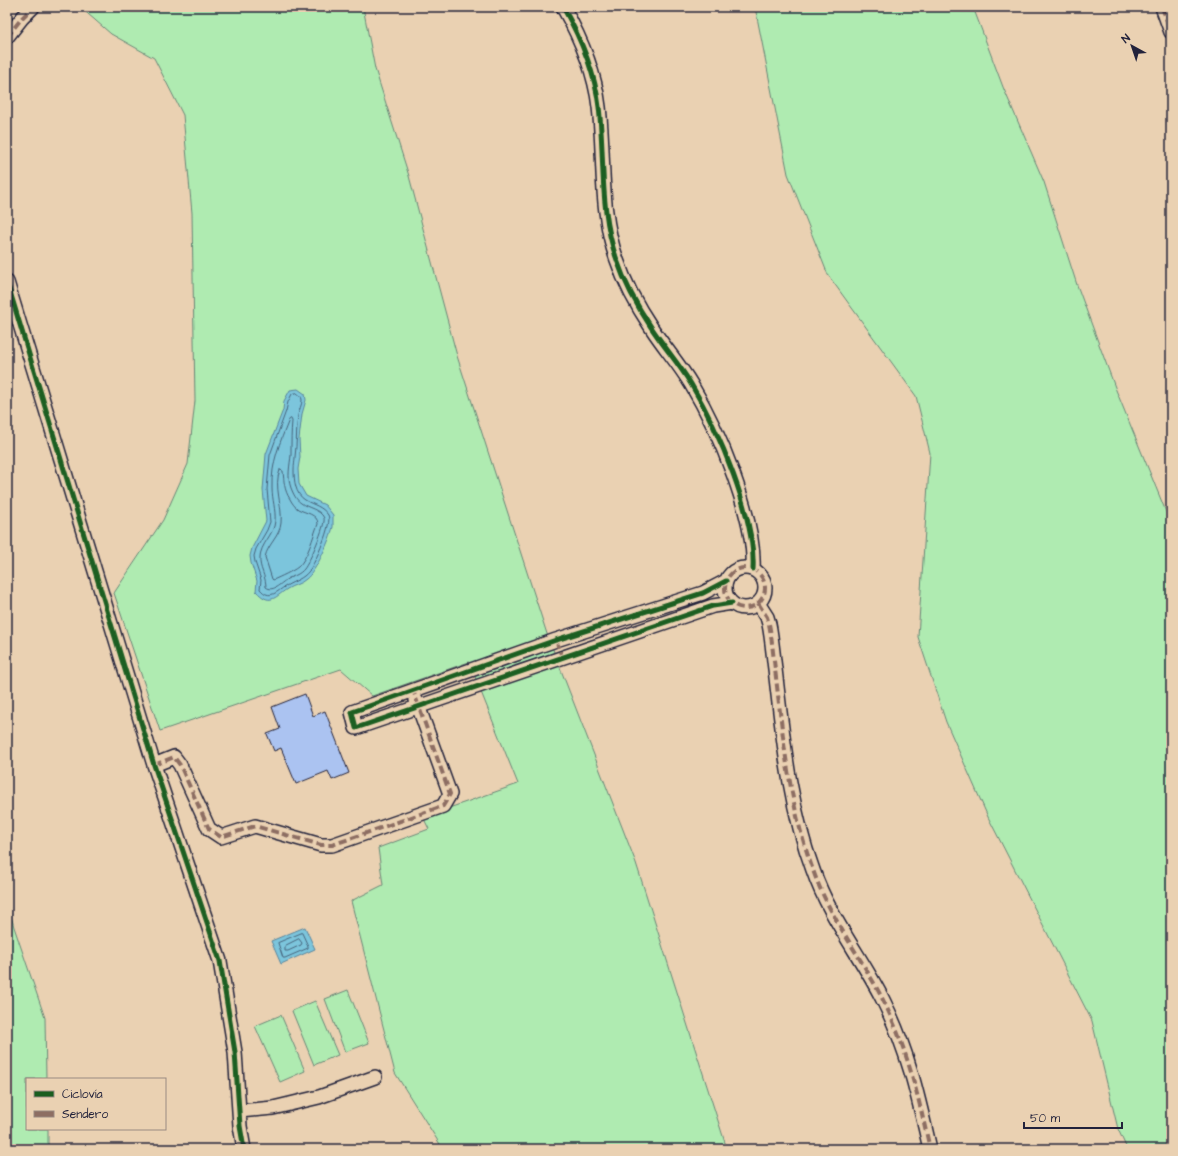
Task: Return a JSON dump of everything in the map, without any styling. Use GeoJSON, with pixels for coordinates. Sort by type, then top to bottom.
{"type":"FeatureCollection","features":[{"type":"Feature","properties":{"kind":"street"},"geometry":{"type":"LineString","coordinates":[[7,37],[33,7]]}},
{"type":"Feature","properties":{"kind":"street"},"geometry":{"type":"LineString","coordinates":[[564,7],[590,67],[595,87],[601,123],[607,222],[616,260],[639,309],[691,384],[714,428],[733,474],[746,516],[753,547],[753,569]]}},
{"type":"Feature","properties":{"kind":"street"},"geometry":{"type":"LineString","coordinates":[[1162,7],[1171,32]]}},
{"type":"Feature","properties":{"kind":"street"},"geometry":{"type":"LineString","coordinates":[[7,282],[154,765],[220,961],[235,1052],[240,1126],[244,1149]]}},
{"type":"Feature","properties":{"kind":"street"},"geometry":{"type":"LineString","coordinates":[[726,581],[704,593],[556,640],[352,712],[356,728],[713,606],[732,604],[742,608],[753,606],[758,603],[764,594],[764,582],[762,577],[753,569],[737,569],[728,576],[725,586],[726,596],[732,604]]}},
{"type":"Feature","properties":{"kind":"street"},"geometry":{"type":"LineString","coordinates":[[758,603],[767,617],[769,624],[790,784],[797,821],[807,854],[815,877],[827,902],[869,974],[894,1024],[907,1057],[917,1089],[930,1149]]}},
{"type":"Feature","properties":{"kind":"street"},"geometry":{"type":"LineString","coordinates":[[556,640],[562,657]]}},
{"type":"Feature","properties":{"kind":"street"},"geometry":{"type":"LineString","coordinates":[[154,765],[174,757],[180,765],[209,829],[221,837],[255,826],[321,845],[332,845],[443,806],[450,794],[413,690]]}},
{"type":"Feature","properties":{"kind":"street"},"geometry":{"type":"LineString","coordinates":[[240,1111],[273,1108],[319,1097],[375,1077]]}},
{"type":"Feature","properties":{"kind":"green space"},"geometry":{"type":"Polygon","coordinates":[[[80,7],[363,7],[375,69],[409,176],[457,356],[547,634],[636,863],[727,1149],[443,1149],[395,1073],[351,901],[383,885],[378,848],[429,829],[423,817],[518,784],[469,662],[372,696],[341,669],[160,731],[114,593],[163,520],[188,464],[195,401],[192,213],[183,115],[154,58],[111,34],[80,7]]]}},
{"type":"Feature","properties":{"kind":"green space"},"geometry":{"type":"Polygon","coordinates":[[[755,7],[973,7],[1003,87],[1044,182],[1077,285],[1116,390],[1171,524],[1171,1149],[1127,1149],[1118,1129],[1092,1021],[988,817],[946,722],[918,637],[930,453],[916,396],[828,275],[788,174],[755,7]]]}},
{"type":"Feature","properties":{"kind":"green space"},"geometry":{"type":"Polygon","coordinates":[[[7,902],[45,1018],[46,1078],[26,1078],[26,1130],[48,1130],[48,1149],[7,1149],[7,902]]]}},
{"type":"Feature","properties":{"kind":"green space"},"geometry":{"type":"Polygon","coordinates":[[[348,990],[369,1043],[345,1052],[325,999],[348,990]]]}},
{"type":"Feature","properties":{"kind":"green space"},"geometry":{"type":"Polygon","coordinates":[[[315,1001],[338,1055],[314,1065],[292,1011],[315,1001]]]}},
{"type":"Feature","properties":{"kind":"green space"},"geometry":{"type":"Polygon","coordinates":[[[281,1015],[305,1071],[280,1082],[255,1026],[281,1015]]]}},
{"type":"Feature","properties":{"kind":"water"},"geometry":{"type":"Polygon","coordinates":[[[298,389],[305,394],[306,400],[302,414],[299,439],[299,484],[306,496],[325,505],[333,515],[333,527],[322,555],[310,575],[304,581],[289,588],[275,598],[269,599],[261,596],[256,591],[257,581],[250,556],[252,548],[266,521],[263,490],[266,454],[283,410],[284,401],[290,390],[298,389]]]}},
{"type":"Feature","properties":{"kind":"water"},"geometry":{"type":"Polygon","coordinates":[[[305,927],[315,949],[281,964],[271,941],[305,927]]]}},
{"type":"Feature","properties":{"kind":"building"},"geometry":{"type":"Polygon","coordinates":[[[305,694],[313,716],[325,711],[349,773],[332,780],[328,771],[296,784],[281,748],[274,751],[267,734],[280,729],[272,707],[305,694]]]}},
{"type":"Feature","properties":{"kind":"marked path"},"geometry":{"type":"LineString","coordinates":[[7,37],[33,7]]}},
{"type":"Feature","properties":{"kind":"marked path"},"geometry":{"type":"LineString","coordinates":[[1162,7],[1171,32]]}},
{"type":"Feature","properties":{"kind":"marked path"},"geometry":{"type":"LineString","coordinates":[[741,568],[749,568],[756,571],[762,577],[765,588],[762,599],[756,605],[749,608],[741,608],[734,605],[728,599],[725,592],[725,584],[728,577],[734,571],[741,568]]}},
{"type":"Feature","properties":{"kind":"marked path"},"geometry":{"type":"LineString","coordinates":[[758,603],[767,617],[769,624],[788,771],[798,821],[805,845],[813,870],[828,904],[883,1000],[892,1019],[906,1055],[930,1149]]}},
{"type":"Feature","properties":{"kind":"marked path"},"geometry":{"type":"LineString","coordinates":[[556,640],[562,657]]}},
{"type":"Feature","properties":{"kind":"marked path"},"geometry":{"type":"LineString","coordinates":[[154,765],[174,757],[180,765],[209,829],[221,837],[255,826],[321,845],[332,845],[443,806],[450,794],[413,690]]}},
{"type":"Feature","properties":{"kind":"cycle path"},"geometry":{"type":"LineString","coordinates":[[563,7],[586,55],[597,94],[601,126],[607,222],[617,260],[636,303],[691,384],[702,403],[723,449],[742,500],[752,548],[753,569]]}},
{"type":"Feature","properties":{"kind":"cycle path"},"geometry":{"type":"LineString","coordinates":[[7,282],[154,765],[220,961],[235,1052],[240,1126],[244,1149]]}},
{"type":"Feature","properties":{"kind":"cycle path"},"geometry":{"type":"LineString","coordinates":[[726,581],[703,593],[556,640],[352,712],[356,728],[713,606],[732,603]]}}]}
